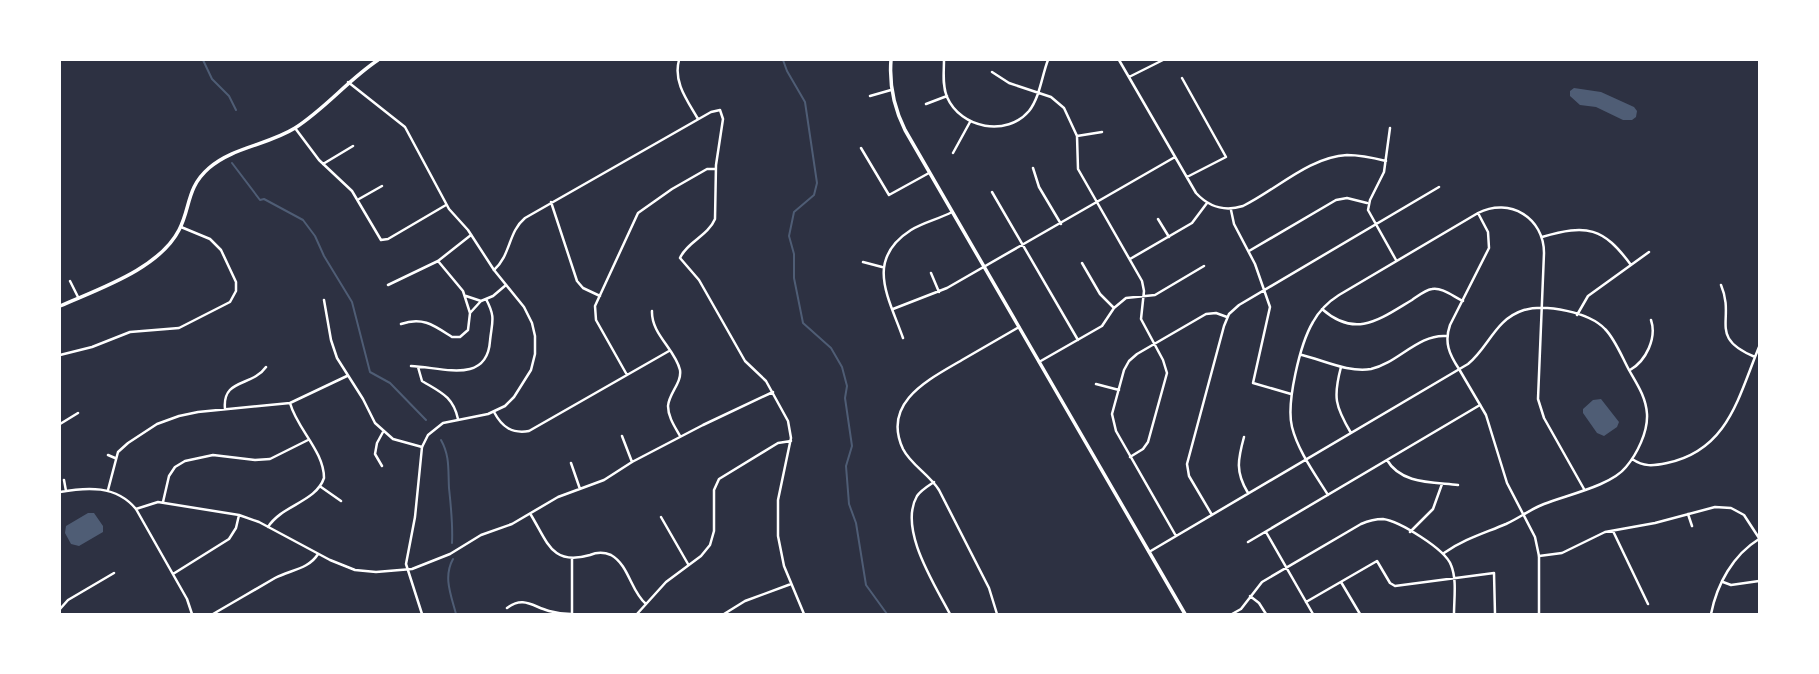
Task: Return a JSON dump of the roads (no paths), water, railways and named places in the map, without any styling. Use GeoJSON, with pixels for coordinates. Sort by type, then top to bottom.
{"type":"FeatureCollection","features":[{"type":"Feature","properties":{"kind":"main road"},"geometry":{"type":"LineString","coordinates":[[60,306],[150,262],[165,250],[181,227],[191,191],[210,167],[226,156],[267,142],[295,128],[378,60]]}},
{"type":"Feature","properties":{"kind":"main road"},"geometry":{"type":"LineString","coordinates":[[891,60],[891,90],[898,117],[1185,614]]}},
{"type":"Feature","properties":{"kind":"street"},"geometry":{"type":"LineString","coordinates":[[679,60],[679,84],[698,119]]}},
{"type":"Feature","properties":{"kind":"street"},"geometry":{"type":"LineString","coordinates":[[944,60],[943,78],[947,96],[956,111],[970,121],[992,127],[1011,123],[1030,110],[1048,60]]}},
{"type":"Feature","properties":{"kind":"street"},"geometry":{"type":"LineString","coordinates":[[1119,60],[1196,192],[1207,203],[1231,209],[1248,204],[1328,158],[1354,155],[1386,160]]}},
{"type":"Feature","properties":{"kind":"street"},"geometry":{"type":"LineString","coordinates":[[1129,77],[1163,60]]}},
{"type":"Feature","properties":{"kind":"street"},"geometry":{"type":"LineString","coordinates":[[992,72],[1009,83],[1051,97],[1060,104],[1077,136],[1078,169],[1142,281],[1144,296],[1141,319],[1166,366],[1166,379],[1148,442],[1143,449],[1130,457]]}},
{"type":"Feature","properties":{"kind":"street"},"geometry":{"type":"LineString","coordinates":[[1182,78],[1226,157],[1187,177]]}},
{"type":"Feature","properties":{"kind":"street"},"geometry":{"type":"LineString","coordinates":[[348,82],[405,127],[447,205],[494,270],[522,303],[531,319],[535,336],[535,354],[531,370],[522,388],[510,402],[494,412],[446,422],[434,429],[422,447],[407,569],[422,614]]}},
{"type":"Feature","properties":{"kind":"street"},"geometry":{"type":"LineString","coordinates":[[870,96],[891,90]]}},
{"type":"Feature","properties":{"kind":"street"},"geometry":{"type":"LineString","coordinates":[[926,104],[947,96]]}},
{"type":"Feature","properties":{"kind":"street"},"geometry":{"type":"LineString","coordinates":[[494,270],[505,257],[511,236],[518,224],[551,202],[698,119],[714,110],[720,110],[723,119],[716,169],[714,221],[680,258],[700,282],[745,361],[763,377],[773,392],[788,421],[791,440],[777,508],[779,544],[791,584],[804,614]]}},
{"type":"Feature","properties":{"kind":"street"},"geometry":{"type":"LineString","coordinates":[[953,153],[970,121]]}},
{"type":"Feature","properties":{"kind":"street"},"geometry":{"type":"LineString","coordinates":[[295,128],[323,164],[359,199],[381,240],[388,239],[447,205]]}},
{"type":"Feature","properties":{"kind":"street"},"geometry":{"type":"LineString","coordinates":[[1390,128],[1381,181],[1368,203],[1369,214],[1396,261]]}},
{"type":"Feature","properties":{"kind":"street"},"geometry":{"type":"LineString","coordinates":[[1077,136],[1102,132]]}},
{"type":"Feature","properties":{"kind":"street"},"geometry":{"type":"LineString","coordinates":[[323,164],[353,146]]}},
{"type":"Feature","properties":{"kind":"street"},"geometry":{"type":"LineString","coordinates":[[861,148],[889,195],[929,173]]}},
{"type":"Feature","properties":{"kind":"street"},"geometry":{"type":"LineString","coordinates":[[893,309],[939,292],[984,268],[1175,157]]}},
{"type":"Feature","properties":{"kind":"street"},"geometry":{"type":"LineString","coordinates":[[1033,168],[1039,187],[1060,223]]}},
{"type":"Feature","properties":{"kind":"street"},"geometry":{"type":"LineString","coordinates":[[627,375],[596,320],[594,309],[638,213],[705,170],[716,169]]}},
{"type":"Feature","properties":{"kind":"street"},"geometry":{"type":"LineString","coordinates":[[359,199],[382,186]]}},
{"type":"Feature","properties":{"kind":"street"},"geometry":{"type":"LineString","coordinates":[[1212,515],[1189,476],[1187,464],[1227,317],[1236,308],[1265,290],[1440,187]]}},
{"type":"Feature","properties":{"kind":"street"},"geometry":{"type":"LineString","coordinates":[[992,192],[1078,340]]}},
{"type":"Feature","properties":{"kind":"street"},"geometry":{"type":"LineString","coordinates":[[1249,251],[1336,200],[1347,198],[1368,203]]}},
{"type":"Feature","properties":{"kind":"street"},"geometry":{"type":"LineString","coordinates":[[551,202],[577,281],[583,288],[600,296]]}},
{"type":"Feature","properties":{"kind":"street"},"geometry":{"type":"LineString","coordinates":[[1130,259],[1195,221],[1207,203]]}},
{"type":"Feature","properties":{"kind":"street"},"geometry":{"type":"LineString","coordinates":[[1328,495],[1292,427],[1291,394],[1308,331],[1322,309],[1334,298],[1478,213],[1496,207],[1513,209],[1529,218],[1542,237],[1544,253],[1537,388],[1539,405],[1584,489]]}},
{"type":"Feature","properties":{"kind":"street"},"geometry":{"type":"LineString","coordinates":[[1231,209],[1234,224],[1249,251],[1269,303],[1269,316],[1253,383],[1291,394]]}},
{"type":"Feature","properties":{"kind":"street"},"geometry":{"type":"LineString","coordinates":[[904,338],[884,285],[883,267],[890,250],[904,236],[915,228],[952,212]]}},
{"type":"Feature","properties":{"kind":"street"},"geometry":{"type":"LineString","coordinates":[[1478,213],[1488,232],[1489,248],[1450,325],[1447,336],[1449,352],[1488,420],[1507,483],[1535,537],[1539,556],[1539,614]]}},
{"type":"Feature","properties":{"kind":"street"},"geometry":{"type":"LineString","coordinates":[[1158,219],[1169,237]]}},
{"type":"Feature","properties":{"kind":"street"},"geometry":{"type":"LineString","coordinates":[[60,355],[92,347],[130,331],[179,328],[230,302],[236,291],[236,282],[221,250],[210,239],[181,227]]}},
{"type":"Feature","properties":{"kind":"street"},"geometry":{"type":"LineString","coordinates":[[1542,237],[1569,230],[1593,232],[1612,242],[1631,265]]}},
{"type":"Feature","properties":{"kind":"street"},"geometry":{"type":"LineString","coordinates":[[388,285],[438,261],[471,235]]}},
{"type":"Feature","properties":{"kind":"street"},"geometry":{"type":"LineString","coordinates":[[1577,315],[1588,296],[1649,252]]}},
{"type":"Feature","properties":{"kind":"street"},"geometry":{"type":"LineString","coordinates":[[401,324],[424,321],[458,338],[468,330],[470,313],[465,296],[438,261]]}},
{"type":"Feature","properties":{"kind":"street"},"geometry":{"type":"LineString","coordinates":[[863,262],[883,267]]}},
{"type":"Feature","properties":{"kind":"street"},"geometry":{"type":"LineString","coordinates":[[1082,262],[1100,294],[1114,308]]}},
{"type":"Feature","properties":{"kind":"street"},"geometry":{"type":"LineString","coordinates":[[1039,362],[1102,326],[1114,308],[1130,296],[1158,293],[1204,266]]}},
{"type":"Feature","properties":{"kind":"street"},"geometry":{"type":"LineString","coordinates":[[931,273],[939,292]]}},
{"type":"Feature","properties":{"kind":"street"},"geometry":{"type":"LineString","coordinates":[[70,281],[78,297]]}},
{"type":"Feature","properties":{"kind":"street"},"geometry":{"type":"LineString","coordinates":[[470,313],[481,301],[506,285]]}},
{"type":"Feature","properties":{"kind":"street"},"geometry":{"type":"LineString","coordinates":[[1721,285],[1726,299],[1724,324],[1727,336],[1738,349],[1755,357]]}},
{"type":"Feature","properties":{"kind":"street"},"geometry":{"type":"LineString","coordinates":[[1322,309],[1344,323],[1361,325],[1376,321],[1431,289],[1440,289],[1463,301]]}},
{"type":"Feature","properties":{"kind":"street"},"geometry":{"type":"LineString","coordinates":[[465,296],[481,301]]}},
{"type":"Feature","properties":{"kind":"street"},"geometry":{"type":"LineString","coordinates":[[411,366],[465,371],[482,363],[490,352],[494,318],[486,299]]}},
{"type":"Feature","properties":{"kind":"street"},"geometry":{"type":"LineString","coordinates":[[324,300],[332,346],[346,376],[383,432],[396,440],[422,447]]}},
{"type":"Feature","properties":{"kind":"street"},"geometry":{"type":"LineString","coordinates":[[1149,552],[1459,369],[1479,354],[1491,334],[1504,321],[1526,310],[1556,308],[1596,322],[1605,328],[1643,396],[1647,415],[1645,430],[1632,459],[1616,476],[1541,505],[1508,523],[1468,538],[1444,553]]}},
{"type":"Feature","properties":{"kind":"street"},"geometry":{"type":"LineString","coordinates":[[652,311],[655,326],[680,373],[668,407],[670,418],[680,436]]}},
{"type":"Feature","properties":{"kind":"street"},"geometry":{"type":"LineString","coordinates":[[1176,536],[1112,421],[1119,390],[1129,361],[1154,344],[1206,314],[1216,313],[1227,317]]}},
{"type":"Feature","properties":{"kind":"street"},"geometry":{"type":"LineString","coordinates":[[1630,370],[1639,364],[1646,354],[1653,333],[1651,320]]}},
{"type":"Feature","properties":{"kind":"street"},"geometry":{"type":"LineString","coordinates":[[997,614],[986,582],[934,482],[911,460],[903,448],[899,432],[900,416],[908,398],[923,383],[1018,327]]}},
{"type":"Feature","properties":{"kind":"street"},"geometry":{"type":"LineString","coordinates":[[1302,355],[1362,370],[1376,368],[1431,337],[1447,336]]}},
{"type":"Feature","properties":{"kind":"street"},"geometry":{"type":"LineString","coordinates":[[1632,459],[1643,465],[1657,466],[1686,458],[1708,446],[1727,423],[1759,347]]}},
{"type":"Feature","properties":{"kind":"street"},"geometry":{"type":"LineString","coordinates":[[494,412],[508,429],[529,431],[669,351]]}},
{"type":"Feature","properties":{"kind":"street"},"geometry":{"type":"LineString","coordinates":[[418,366],[422,381],[439,389],[451,401],[457,419]]}},
{"type":"Feature","properties":{"kind":"street"},"geometry":{"type":"LineString","coordinates":[[1342,366],[1336,400],[1338,411],[1350,433]]}},
{"type":"Feature","properties":{"kind":"street"},"geometry":{"type":"LineString","coordinates":[[225,409],[225,398],[229,390],[258,375],[266,367]]}},
{"type":"Feature","properties":{"kind":"street"},"geometry":{"type":"LineString","coordinates":[[108,490],[115,458],[125,445],[160,422],[179,416],[290,402],[346,376]]}},
{"type":"Feature","properties":{"kind":"street"},"geometry":{"type":"LineString","coordinates":[[1096,384],[1119,390]]}},
{"type":"Feature","properties":{"kind":"street"},"geometry":{"type":"LineString","coordinates":[[136,509],[152,502],[163,502],[239,515],[268,527],[340,565],[363,572],[407,569],[450,554],[481,535],[509,525],[558,497],[604,480],[680,436],[773,392]]}},
{"type":"Feature","properties":{"kind":"street"},"geometry":{"type":"LineString","coordinates":[[268,527],[279,513],[321,487],[324,478],[323,467],[290,402]]}},
{"type":"Feature","properties":{"kind":"street"},"geometry":{"type":"LineString","coordinates":[[1248,542],[1480,405]]}},
{"type":"Feature","properties":{"kind":"street"},"geometry":{"type":"LineString","coordinates":[[60,424],[78,413]]}},
{"type":"Feature","properties":{"kind":"street"},"geometry":{"type":"LineString","coordinates":[[382,466],[375,454],[383,432]]}},
{"type":"Feature","properties":{"kind":"street"},"geometry":{"type":"LineString","coordinates":[[622,436],[632,462]]}},
{"type":"Feature","properties":{"kind":"street"},"geometry":{"type":"LineString","coordinates":[[1244,436],[1237,468],[1248,493]]}},
{"type":"Feature","properties":{"kind":"street"},"geometry":{"type":"LineString","coordinates":[[163,502],[169,476],[175,467],[185,461],[217,455],[267,460],[308,440]]}},
{"type":"Feature","properties":{"kind":"street"},"geometry":{"type":"LineString","coordinates":[[637,614],[668,580],[703,554],[712,539],[713,490],[719,478],[778,443],[791,440]]}},
{"type":"Feature","properties":{"kind":"street"},"geometry":{"type":"LineString","coordinates":[[108,455],[115,458]]}},
{"type":"Feature","properties":{"kind":"street"},"geometry":{"type":"LineString","coordinates":[[1387,460],[1402,476],[1458,485]]}},
{"type":"Feature","properties":{"kind":"street"},"geometry":{"type":"LineString","coordinates":[[571,463],[580,489]]}},
{"type":"Feature","properties":{"kind":"street"},"geometry":{"type":"LineString","coordinates":[[64,480],[66,491]]}},
{"type":"Feature","properties":{"kind":"street"},"geometry":{"type":"LineString","coordinates":[[934,482],[921,492],[915,503],[914,540],[950,614]]}},
{"type":"Feature","properties":{"kind":"street"},"geometry":{"type":"LineString","coordinates":[[1410,532],[1433,509],[1442,483]]}},
{"type":"Feature","properties":{"kind":"street"},"geometry":{"type":"LineString","coordinates":[[321,487],[341,501]]}},
{"type":"Feature","properties":{"kind":"street"},"geometry":{"type":"LineString","coordinates":[[60,492],[108,490],[124,497],[136,509],[187,599],[192,614]]}},
{"type":"Feature","properties":{"kind":"street"},"geometry":{"type":"LineString","coordinates":[[1539,556],[1562,553],[1592,537],[1613,531],[1712,507],[1731,508],[1746,517],[1759,538],[1736,558],[1711,614]]}},
{"type":"Feature","properties":{"kind":"street"},"geometry":{"type":"LineString","coordinates":[[531,513],[553,551],[561,557],[572,559],[599,553],[613,557],[646,604]]}},
{"type":"Feature","properties":{"kind":"street"},"geometry":{"type":"LineString","coordinates":[[1688,514],[1692,526]]}},
{"type":"Feature","properties":{"kind":"street"},"geometry":{"type":"LineString","coordinates":[[173,574],[229,539],[236,528],[239,515]]}},
{"type":"Feature","properties":{"kind":"street"},"geometry":{"type":"LineString","coordinates":[[661,516],[688,564]]}},
{"type":"Feature","properties":{"kind":"street"},"geometry":{"type":"LineString","coordinates":[[1232,614],[1241,609],[1259,583],[1369,521],[1386,520],[1444,553],[1454,579],[1454,614]]}},
{"type":"Feature","properties":{"kind":"street"},"geometry":{"type":"LineString","coordinates":[[1613,531],[1648,604]]}},
{"type":"Feature","properties":{"kind":"street"},"geometry":{"type":"LineString","coordinates":[[1265,532],[1312,612],[1304,614]]}},
{"type":"Feature","properties":{"kind":"street"},"geometry":{"type":"LineString","coordinates":[[213,614],[279,576],[298,569],[318,554]]}},
{"type":"Feature","properties":{"kind":"street"},"geometry":{"type":"LineString","coordinates":[[506,608],[523,601],[548,611],[572,614],[572,559]]}},
{"type":"Feature","properties":{"kind":"street"},"geometry":{"type":"LineString","coordinates":[[1306,602],[1377,561],[1393,586],[1494,573],[1495,614]]}},
{"type":"Feature","properties":{"kind":"street"},"geometry":{"type":"LineString","coordinates":[[60,609],[68,600],[114,573]]}},
{"type":"Feature","properties":{"kind":"street"},"geometry":{"type":"LineString","coordinates":[[1723,582],[1731,585],[1759,581]]}},
{"type":"Feature","properties":{"kind":"street"},"geometry":{"type":"LineString","coordinates":[[1341,582],[1360,614]]}},
{"type":"Feature","properties":{"kind":"street"},"geometry":{"type":"LineString","coordinates":[[724,614],[745,601],[791,584]]}},
{"type":"Feature","properties":{"kind":"street"},"geometry":{"type":"LineString","coordinates":[[1250,596],[1266,614]]}},
{"type":"Feature","properties":{"kind":"water"},"geometry":{"type":"Polygon","coordinates":[[[1574,88],[1601,92],[1634,107],[1637,111],[1636,117],[1623,120],[1596,107],[1580,105],[1570,96],[1570,91],[1574,88]]]}},
{"type":"Feature","properties":{"kind":"water"},"geometry":{"type":"Polygon","coordinates":[[[1601,399],[1619,422],[1617,427],[1604,436],[1597,433],[1583,413],[1583,409],[1593,400],[1601,399]]]}},
{"type":"Feature","properties":{"kind":"water"},"geometry":{"type":"Polygon","coordinates":[[[88,513],[94,513],[103,526],[103,532],[79,546],[71,544],[65,533],[66,526],[88,513]]]}},
{"type":"Feature","properties":{"kind":"waterway"},"geometry":{"type":"LineString","coordinates":[[203,60],[212,79],[229,96],[236,110]]}},
{"type":"Feature","properties":{"kind":"waterway"},"geometry":{"type":"LineString","coordinates":[[783,60],[805,102],[817,183],[814,195],[794,212],[789,236],[794,254],[794,278],[803,323],[831,348],[842,367],[847,386],[845,398],[852,446],[846,466],[849,504],[856,523],[866,585],[887,614]]}},
{"type":"Feature","properties":{"kind":"waterway"},"geometry":{"type":"LineString","coordinates":[[232,163],[260,200],[264,199],[303,220],[352,302],[370,372],[390,383],[426,420]]}},
{"type":"Feature","properties":{"kind":"waterway"},"geometry":{"type":"LineString","coordinates":[[441,440],[448,463],[452,543]]}},
{"type":"Feature","properties":{"kind":"waterway"},"geometry":{"type":"LineString","coordinates":[[453,559],[448,579],[456,614]]}}]}
